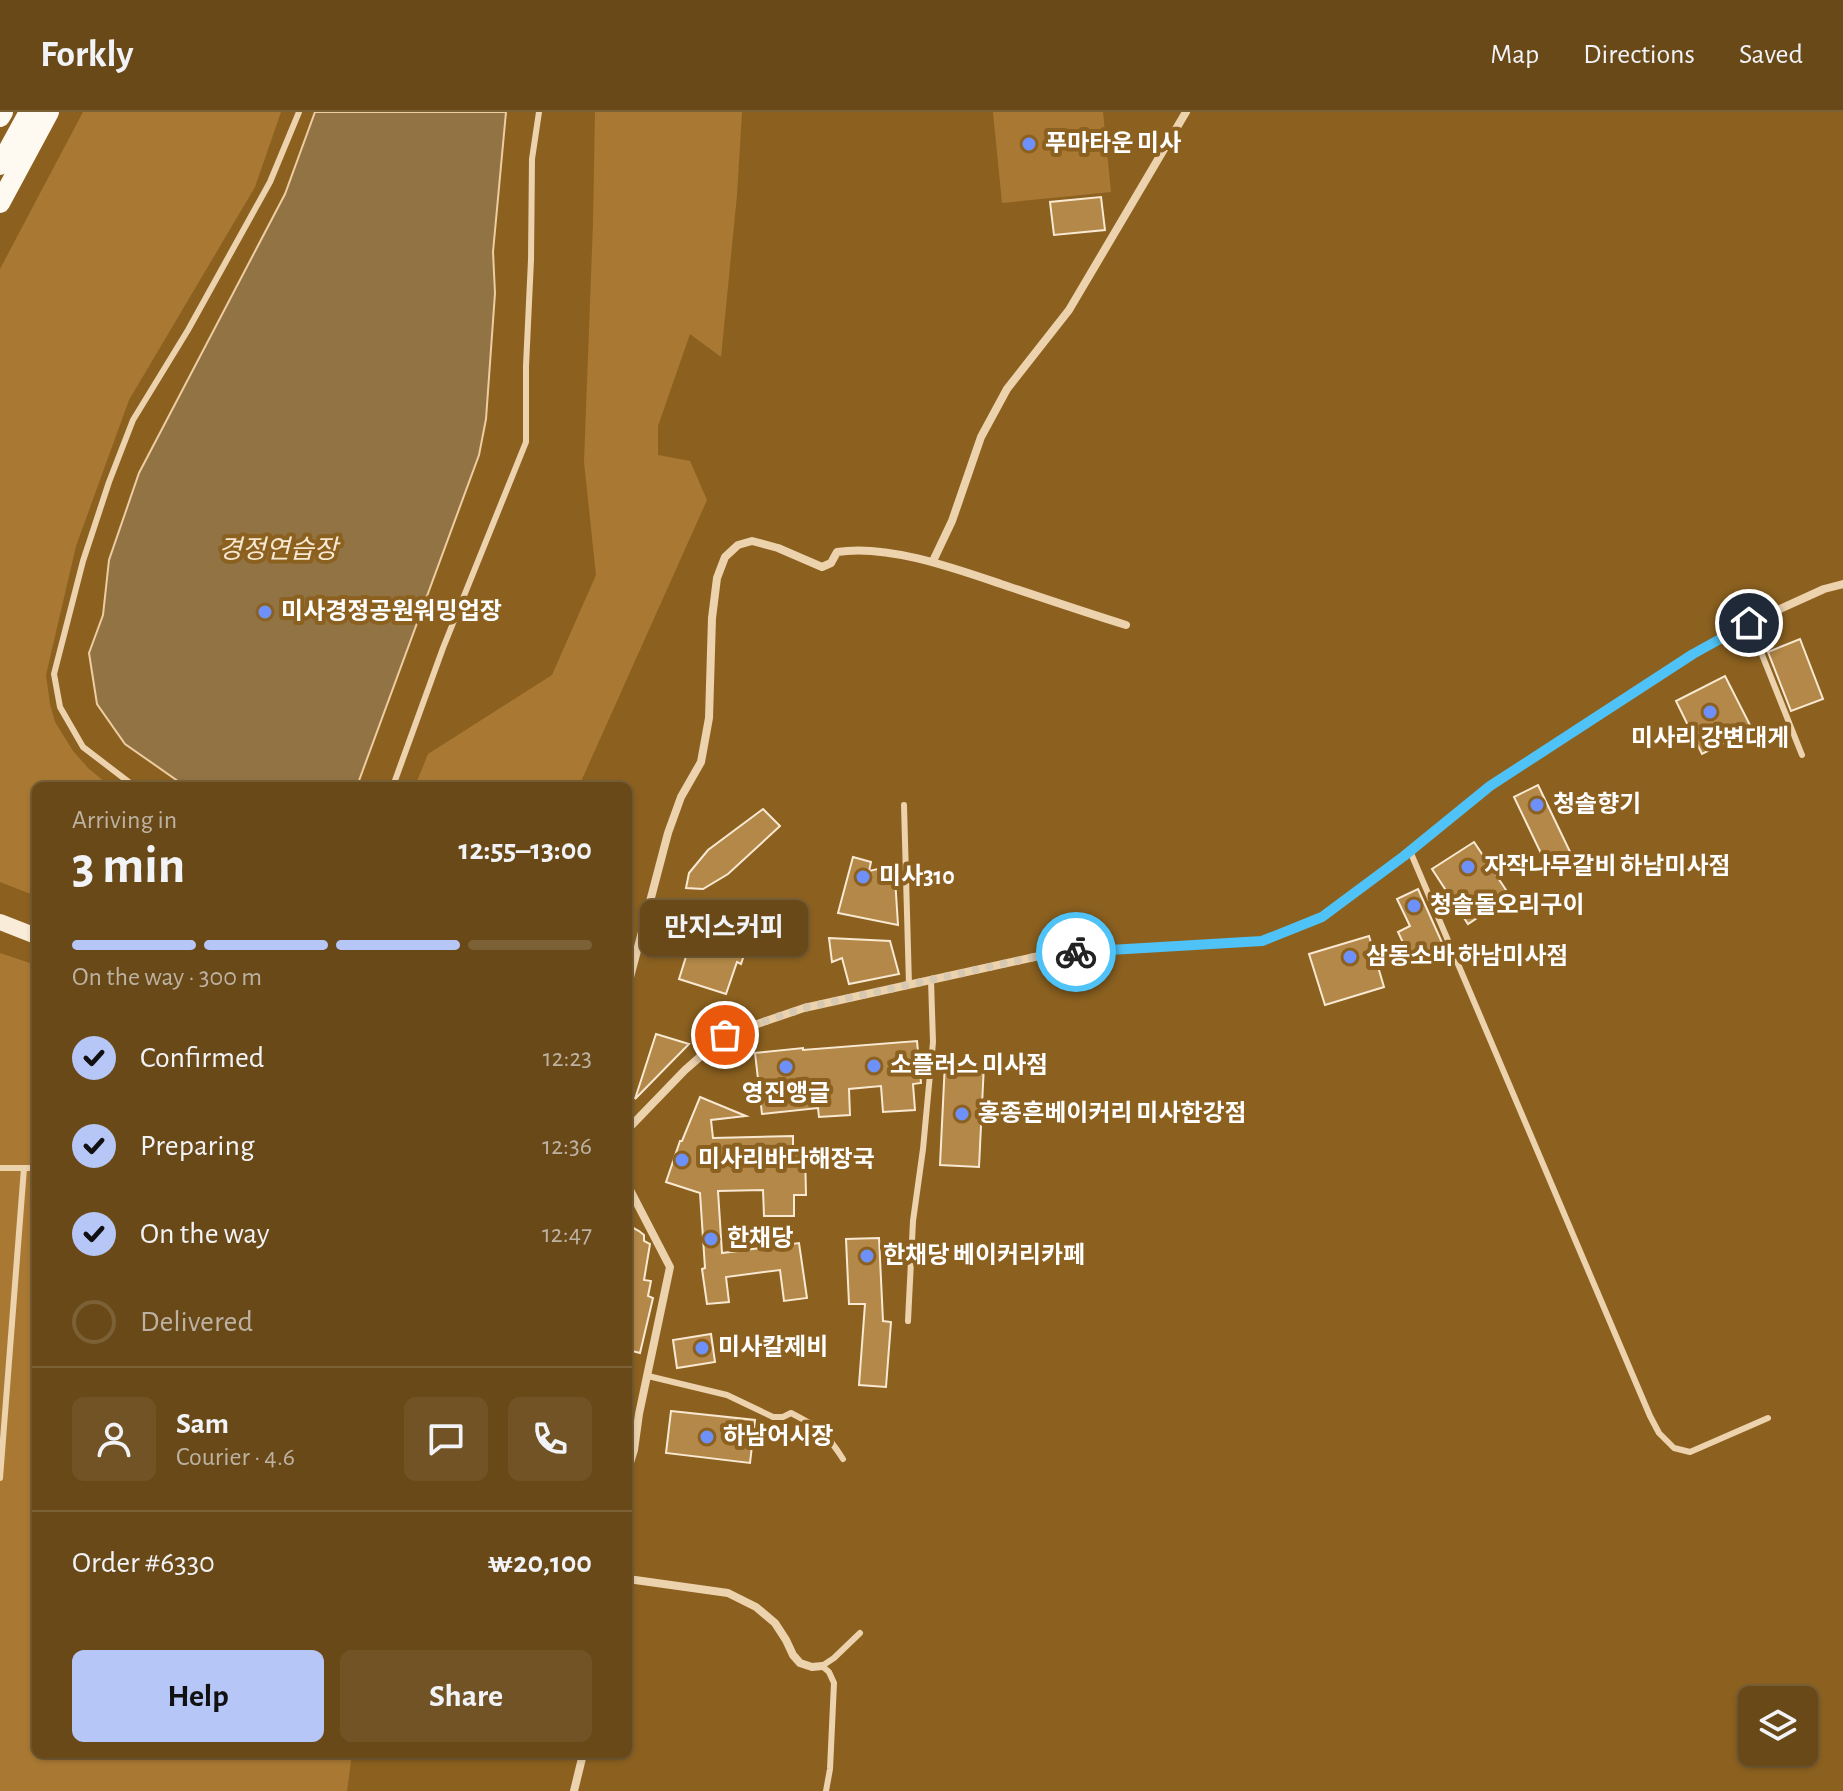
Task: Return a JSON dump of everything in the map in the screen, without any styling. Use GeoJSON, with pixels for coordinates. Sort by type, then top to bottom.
{"type":"FeatureCollection","features":[{"type":"Feature","properties":{"kind":"main road"},"geometry":{"type":"LineString","coordinates":[[0,165],[29,112]]}},
{"type":"Feature","properties":{"kind":"main road"},"geometry":{"type":"LineString","coordinates":[[0,203],[49,112]]}},
{"type":"Feature","properties":{"kind":"street"},"geometry":{"type":"LineString","coordinates":[[933,561],[952,521],[981,436],[1007,389],[1069,310],[1186,112]]}},
{"type":"Feature","properties":{"kind":"street"},"geometry":{"type":"LineString","coordinates":[[632,970],[668,833],[681,797],[701,762],[709,718],[712,618],[717,578],[725,557],[738,545],[752,541],[778,548],[822,567],[831,563],[837,552],[844,551],[863,550],[933,561],[1126,625]]}},
{"type":"Feature","properties":{"kind":"street"},"geometry":{"type":"LineString","coordinates":[[632,1125],[685,1070],[725,1035],[804,1008],[1048,954],[1262,941],[1322,917],[1490,786],[1693,654],[1749,622],[1824,589],[1843,584]]}},
{"type":"Feature","properties":{"kind":"street"},"geometry":{"type":"LineString","coordinates":[[0,922],[32,934]]}},
{"type":"Feature","properties":{"kind":"street"},"geometry":{"type":"LineString","coordinates":[[632,1194],[670,1267],[632,1456]]}},
{"type":"Feature","properties":{"kind":"street"},"geometry":{"type":"LineString","coordinates":[[632,1580],[728,1593],[756,1607],[775,1623],[800,1663],[822,1666]]}},
{"type":"Feature","properties":{"kind":"street"},"geometry":{"type":"LineString","coordinates":[[574,1791],[582,1758]]}},
{"type":"Feature","properties":{"kind":"lane"},"geometry":{"type":"LineString","coordinates":[[129,782],[83,747],[60,707],[54,674],[83,561],[133,420],[237,244],[270,182],[299,112]]}},
{"type":"Feature","properties":{"kind":"lane"},"geometry":{"type":"LineString","coordinates":[[394,782],[443,648],[526,442],[532,159],[539,112]]}},
{"type":"Feature","properties":{"kind":"lane"},"geometry":{"type":"LineString","coordinates":[[1749,622],[1802,755]]}},
{"type":"Feature","properties":{"kind":"lane"},"geometry":{"type":"LineString","coordinates":[[904,805],[909,985]]}},
{"type":"Feature","properties":{"kind":"lane"},"geometry":{"type":"LineString","coordinates":[[1410,851],[1659,1433],[1674,1448],[1690,1452],[1768,1418]]}},
{"type":"Feature","properties":{"kind":"lane"},"geometry":{"type":"LineString","coordinates":[[908,1321],[913,1221],[933,1042],[931,980]]}},
{"type":"Feature","properties":{"kind":"lane"},"geometry":{"type":"LineString","coordinates":[[0,1168],[32,1168]]}},
{"type":"Feature","properties":{"kind":"lane"},"geometry":{"type":"LineString","coordinates":[[0,1478],[24,1168]]}},
{"type":"Feature","properties":{"kind":"lane"},"geometry":{"type":"LineString","coordinates":[[648,1376],[727,1395],[773,1417],[791,1413],[820,1428],[843,1459]]}},
{"type":"Feature","properties":{"kind":"lane"},"geometry":{"type":"LineString","coordinates":[[826,1791],[834,1683],[822,1666],[860,1633]]}},
{"type":"Feature","properties":{"kind":"shaded area"},"geometry":{"type":"Polygon","coordinates":[[[83,112],[281,112],[255,187],[129,400],[76,546],[46,675],[55,722],[73,751],[105,782],[32,782],[32,894],[0,882],[0,269],[83,112]]]}},
{"type":"Feature","properties":{"kind":"shaded area"},"geometry":{"type":"Polygon","coordinates":[[[595,112],[742,112],[721,357],[690,334],[658,426],[658,455],[690,461],[707,500],[581,782],[417,782],[428,754],[552,675],[596,575],[584,462],[595,112]]]}},
{"type":"Feature","properties":{"kind":"shaded area"},"geometry":{"type":"Polygon","coordinates":[[[993,112],[1103,112],[1111,192],[1002,203],[993,112]]]}},
{"type":"Feature","properties":{"kind":"shaded area"},"geometry":{"type":"Polygon","coordinates":[[[0,953],[32,964],[32,1758],[351,1758],[347,1791],[0,1791],[0,953]]]}},
{"type":"Feature","properties":{"kind":"water","name":"경정연습장"},"geometry":{"type":"Polygon","coordinates":[[[315,112],[506,112],[493,252],[495,293],[486,419],[479,455],[358,782],[179,782],[125,744],[97,704],[89,653],[103,615],[109,560],[139,473],[285,194],[315,112]]]}},
{"type":"Feature","properties":{"kind":"building"},"geometry":{"type":"Polygon","coordinates":[[[1101,197],[1105,230],[1054,235],[1050,202],[1101,197]]]}},
{"type":"Feature","properties":{"kind":"building"},"geometry":{"type":"Polygon","coordinates":[[[1800,639],[1823,699],[1791,711],[1768,652],[1800,639]]]}},
{"type":"Feature","properties":{"kind":"building"},"geometry":{"type":"Polygon","coordinates":[[[1725,676],[1752,729],[1702,754],[1676,701],[1725,676]]]}},
{"type":"Feature","properties":{"kind":"building"},"geometry":{"type":"Polygon","coordinates":[[[1538,785],[1573,858],[1549,870],[1514,797],[1538,785]]]}},
{"type":"Feature","properties":{"kind":"building"},"geometry":{"type":"Polygon","coordinates":[[[763,809],[780,826],[728,874],[703,889],[686,888],[689,873],[708,850],[763,809]]]}},
{"type":"Feature","properties":{"kind":"building"},"geometry":{"type":"Polygon","coordinates":[[[1474,842],[1510,896],[1468,924],[1432,869],[1474,842]]]}},
{"type":"Feature","properties":{"kind":"building"},"geometry":{"type":"Polygon","coordinates":[[[853,857],[871,862],[869,871],[887,867],[895,878],[898,925],[838,913],[853,857]]]}},
{"type":"Feature","properties":{"kind":"building"},"geometry":{"type":"Polygon","coordinates":[[[1418,889],[1444,947],[1412,962],[1398,932],[1410,926],[1397,899],[1418,889]]]}},
{"type":"Feature","properties":{"kind":"building"},"geometry":{"type":"Polygon","coordinates":[[[688,930],[746,949],[741,964],[737,962],[726,994],[679,979],[689,947],[684,945],[688,930]]]}},
{"type":"Feature","properties":{"kind":"building"},"geometry":{"type":"Polygon","coordinates":[[[1369,936],[1384,987],[1325,1005],[1309,954],[1369,936]]]}},
{"type":"Feature","properties":{"kind":"building"},"geometry":{"type":"Polygon","coordinates":[[[829,938],[890,941],[899,974],[849,984],[842,958],[832,962],[829,938]]]}},
{"type":"Feature","properties":{"kind":"building"},"geometry":{"type":"Polygon","coordinates":[[[656,1034],[689,1044],[635,1099],[656,1034]]]}},
{"type":"Feature","properties":{"kind":"building"},"geometry":{"type":"Polygon","coordinates":[[[917,1041],[921,1083],[913,1084],[915,1110],[883,1112],[881,1086],[849,1089],[850,1115],[819,1117],[818,1108],[762,1114],[755,1053],[917,1041]]]}},
{"type":"Feature","properties":{"kind":"building","name":"홍종흔베이커리 미사한강점"},"geometry":{"type":"Polygon","coordinates":[[[945,1062],[984,1064],[979,1167],[940,1165],[945,1062]]]}},
{"type":"Feature","properties":{"kind":"building"},"geometry":{"type":"Polygon","coordinates":[[[700,1097],[746,1116],[711,1120],[713,1138],[793,1136],[793,1153],[805,1153],[806,1195],[794,1195],[794,1216],[764,1216],[763,1190],[718,1191],[722,1253],[799,1243],[807,1298],[784,1301],[780,1270],[726,1277],[729,1302],[707,1304],[702,1269],[705,1268],[700,1193],[666,1182],[700,1097]]]}},
{"type":"Feature","properties":{"kind":"building"},"geometry":{"type":"Polygon","coordinates":[[[632,1227],[644,1235],[644,1241],[650,1244],[644,1280],[651,1281],[648,1296],[653,1298],[640,1353],[632,1351],[632,1227]]]}},
{"type":"Feature","properties":{"kind":"building"},"geometry":{"type":"Polygon","coordinates":[[[879,1238],[883,1321],[891,1322],[886,1387],[859,1385],[865,1304],[849,1304],[846,1239],[879,1238]]]}},
{"type":"Feature","properties":{"kind":"building"},"geometry":{"type":"Polygon","coordinates":[[[711,1334],[715,1362],[677,1368],[673,1340],[711,1334]]]}},
{"type":"Feature","properties":{"kind":"building"},"geometry":{"type":"Polygon","coordinates":[[[671,1411],[755,1420],[750,1463],[666,1453],[671,1411]]]}},
{"type":"Feature","properties":{"kind":"way so far"},"geometry":{"type":"LineString","coordinates":[[725,1035],[804,1008],[1048,954],[1076,952]]}},
{"type":"Feature","properties":{"kind":"place","name":"푸마타운 미사"},"geometry":{"type":"Point","coordinates":[1029,144]}},
{"type":"Feature","properties":{"kind":"place","name":"미사경정공원워밍업장"},"geometry":{"type":"Point","coordinates":[265,612]}},
{"type":"Feature","properties":{"kind":"place","name":"미사리 강변대게"},"geometry":{"type":"Point","coordinates":[1710,712]}},
{"type":"Feature","properties":{"kind":"place","name":"청솔향기"},"geometry":{"type":"Point","coordinates":[1537,805]}},
{"type":"Feature","properties":{"kind":"place","name":"자작나무갈비 하남미사점"},"geometry":{"type":"Point","coordinates":[1468,867]}},
{"type":"Feature","properties":{"kind":"place","name":"미사310"},"geometry":{"type":"Point","coordinates":[863,877]}},
{"type":"Feature","properties":{"kind":"place","name":"청솔돌오리구이"},"geometry":{"type":"Point","coordinates":[1414,906]}},
{"type":"Feature","properties":{"kind":"place","name":"삼동소바 하남미사점"},"geometry":{"type":"Point","coordinates":[1350,957]}},
{"type":"Feature","properties":{"kind":"place","name":"만지스커피"},"geometry":{"type":"Point","coordinates":[725,1035]}},
{"type":"Feature","properties":{"kind":"place","name":"소플러스 미사점"},"geometry":{"type":"Point","coordinates":[874,1066]}},
{"type":"Feature","properties":{"kind":"place","name":"영진앵글"},"geometry":{"type":"Point","coordinates":[786,1067]}},
{"type":"Feature","properties":{"kind":"place","name":"홍종흔베이커리 미사한강점"},"geometry":{"type":"Point","coordinates":[962,1114]}},
{"type":"Feature","properties":{"kind":"place","name":"미사리바다해장국"},"geometry":{"type":"Point","coordinates":[682,1160]}},
{"type":"Feature","properties":{"kind":"place","name":"한채당"},"geometry":{"type":"Point","coordinates":[711,1239]}},
{"type":"Feature","properties":{"kind":"place","name":"한채당 베이커리카페"},"geometry":{"type":"Point","coordinates":[867,1256]}},
{"type":"Feature","properties":{"kind":"place","name":"미사칼제비"},"geometry":{"type":"Point","coordinates":[702,1348]}},
{"type":"Feature","properties":{"kind":"place","name":"하남어시장"},"geometry":{"type":"Point","coordinates":[707,1437]}},
{"type":"Feature","properties":{"kind":"route"},"geometry":{"type":"LineString","coordinates":[[1076,952],[1262,941],[1322,917],[1490,786],[1693,654],[1749,623]]}}]}
